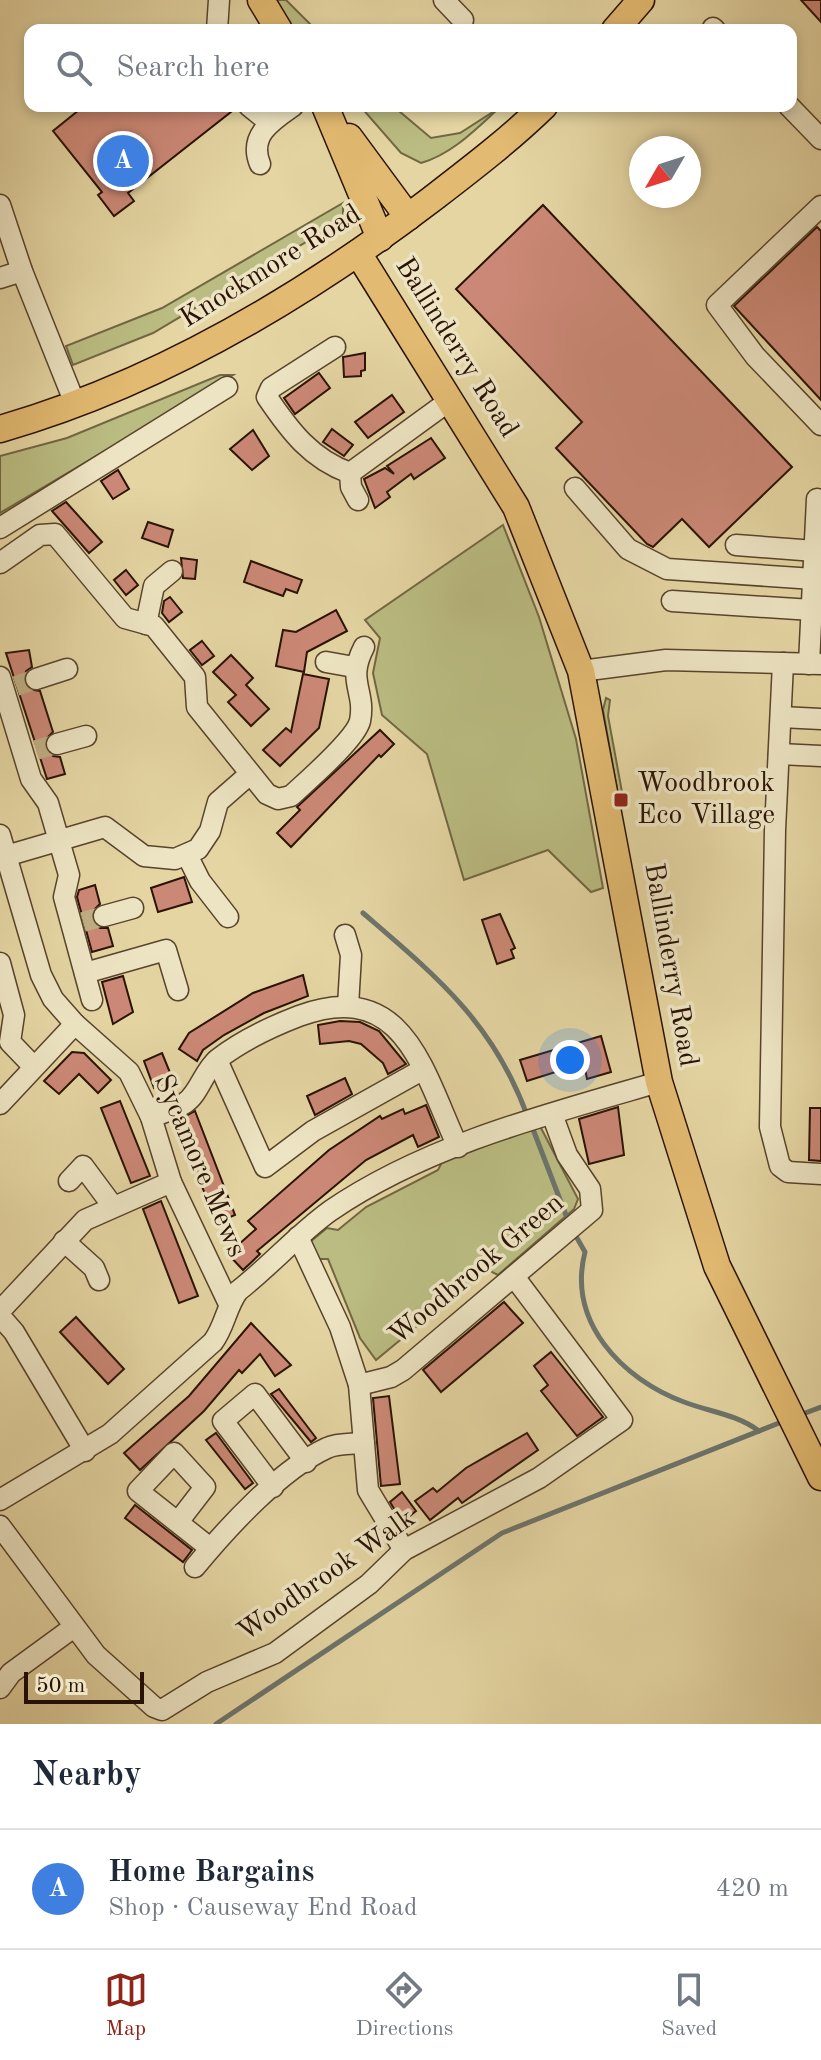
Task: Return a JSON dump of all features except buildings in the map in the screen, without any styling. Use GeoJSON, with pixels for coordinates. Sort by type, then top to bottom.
{"type":"FeatureCollection","features":[{"type":"Feature","properties":{"kind":"main road"},"geometry":{"type":"LineString","coordinates":[[261,0],[275,24]]}},
{"type":"Feature","properties":{"kind":"main road"},"geometry":{"type":"LineString","coordinates":[[620,24],[641,0]]}},
{"type":"Feature","properties":{"kind":"main road","name":"Ballinderry Road"},"geometry":{"type":"LineString","coordinates":[[328,112],[380,238]]}},
{"type":"Feature","properties":{"kind":"main road","name":"Ballinderry Road"},"geometry":{"type":"LineString","coordinates":[[329,112],[408,217]]}},
{"type":"Feature","properties":{"kind":"main road","name":"Knockmore Road"},"geometry":{"type":"LineString","coordinates":[[0,429],[76,406],[201,349],[380,238],[518,132],[538,112]]}},
{"type":"Feature","properties":{"kind":"main road","name":"Ballinderry Road"},"geometry":{"type":"LineString","coordinates":[[358,253],[516,507],[581,671],[659,1082],[717,1266],[821,1477]]}},
{"type":"Feature","properties":{"kind":"street"},"geometry":{"type":"LineString","coordinates":[[217,24],[219,0]]}},
{"type":"Feature","properties":{"kind":"street"},"geometry":{"type":"LineString","coordinates":[[444,0],[463,20]]}},
{"type":"Feature","properties":{"kind":"street"},"geometry":{"type":"LineString","coordinates":[[256,112],[269,122]]}},
{"type":"Feature","properties":{"kind":"street"},"geometry":{"type":"LineString","coordinates":[[260,164],[257,142],[269,122],[284,112]]}},
{"type":"Feature","properties":{"kind":"street"},"geometry":{"type":"LineString","coordinates":[[795,112],[821,139]]}},
{"type":"Feature","properties":{"kind":"street"},"geometry":{"type":"LineString","coordinates":[[0,205],[22,271],[76,406]]}},
{"type":"Feature","properties":{"kind":"street"},"geometry":{"type":"LineString","coordinates":[[821,206],[815,207],[717,305],[755,356],[821,425]]}},
{"type":"Feature","properties":{"kind":"street"},"geometry":{"type":"LineString","coordinates":[[0,278],[22,271]]}},
{"type":"Feature","properties":{"kind":"street"},"geometry":{"type":"LineString","coordinates":[[327,357],[271,388],[267,397],[302,445],[333,467],[350,473]]}},
{"type":"Feature","properties":{"kind":"street"},"geometry":{"type":"LineString","coordinates":[[0,528],[227,387]]}},
{"type":"Feature","properties":{"kind":"street"},"geometry":{"type":"LineString","coordinates":[[350,473],[449,401]]}},
{"type":"Feature","properties":{"kind":"street"},"geometry":{"type":"LineString","coordinates":[[350,473],[351,487],[358,500]]}},
{"type":"Feature","properties":{"kind":"street"},"geometry":{"type":"LineString","coordinates":[[575,488],[628,549],[667,569],[814,579]]}},
{"type":"Feature","properties":{"kind":"street"},"geometry":{"type":"LineString","coordinates":[[581,671],[666,660],[815,664],[812,610],[817,499]]}},
{"type":"Feature","properties":{"kind":"street"},"geometry":{"type":"LineString","coordinates":[[0,563],[40,535],[55,534],[125,618],[154,626],[195,677],[197,707],[267,794],[278,799],[291,796],[359,725],[361,708],[354,667],[364,647]]}},
{"type":"Feature","properties":{"kind":"street"},"geometry":{"type":"LineString","coordinates":[[736,545],[815,551]]}},
{"type":"Feature","properties":{"kind":"street"},"geometry":{"type":"LineString","coordinates":[[146,624],[154,586],[172,571]]}},
{"type":"Feature","properties":{"kind":"street"},"geometry":{"type":"LineString","coordinates":[[672,601],[812,610]]}},
{"type":"Feature","properties":{"kind":"street"},"geometry":{"type":"LineString","coordinates":[[326,662],[354,667]]}},
{"type":"Feature","properties":{"kind":"street"},"geometry":{"type":"LineString","coordinates":[[783,663],[770,1127],[780,1166],[788,1172],[821,1174]]}},
{"type":"Feature","properties":{"kind":"street"},"geometry":{"type":"LineString","coordinates":[[36,679],[67,669]]}},
{"type":"Feature","properties":{"kind":"street"},"geometry":{"type":"LineString","coordinates":[[7,684],[30,752],[31,779],[48,803],[69,875],[64,897],[78,924],[92,1000]]}},
{"type":"Feature","properties":{"kind":"street"},"geometry":{"type":"LineString","coordinates":[[781,717],[821,719]]}},
{"type":"Feature","properties":{"kind":"street"},"geometry":{"type":"LineString","coordinates":[[57,744],[86,736]]}},
{"type":"Feature","properties":{"kind":"street"},"geometry":{"type":"LineString","coordinates":[[779,754],[821,756]]}},
{"type":"Feature","properties":{"kind":"street"},"geometry":{"type":"LineString","coordinates":[[6,856],[105,827],[144,856],[175,859],[187,855],[198,849],[210,831],[218,802],[250,774]]}},
{"type":"Feature","properties":{"kind":"street","name":"Sycamore Mews"},"geometry":{"type":"LineString","coordinates":[[0,835],[41,975],[53,999],[75,1024],[129,1072],[151,1117],[171,1182],[229,1304]]}},
{"type":"Feature","properties":{"kind":"street"},"geometry":{"type":"LineString","coordinates":[[187,855],[200,881],[228,917]]}},
{"type":"Feature","properties":{"kind":"street"},"geometry":{"type":"LineString","coordinates":[[104,916],[133,908]]}},
{"type":"Feature","properties":{"kind":"street"},"geometry":{"type":"LineString","coordinates":[[345,935],[351,955],[348,1006]]}},
{"type":"Feature","properties":{"kind":"street"},"geometry":{"type":"LineString","coordinates":[[85,973],[166,950],[178,990]]}},
{"type":"Feature","properties":{"kind":"street"},"geometry":{"type":"LineString","coordinates":[[0,966],[14,1015],[10,1042],[34,1067]]}},
{"type":"Feature","properties":{"kind":"street"},"geometry":{"type":"LineString","coordinates":[[151,1117],[186,1103],[217,1060],[282,1023],[319,1009],[356,1005],[386,1018],[406,1037],[458,1147]]}},
{"type":"Feature","properties":{"kind":"street"},"geometry":{"type":"LineString","coordinates":[[0,1104],[75,1024]]}},
{"type":"Feature","properties":{"kind":"street"},"geometry":{"type":"LineString","coordinates":[[217,1060],[265,1167],[313,1131],[422,1070]]}},
{"type":"Feature","properties":{"kind":"street"},"geometry":{"type":"LineString","coordinates":[[0,1500],[110,1434],[213,1342],[223,1329],[229,1304],[298,1237],[332,1210],[392,1176],[458,1147],[545,1116],[659,1082]]}},
{"type":"Feature","properties":{"kind":"street","name":"Woodbrook Green"},"geometry":{"type":"LineString","coordinates":[[298,1237],[340,1327],[359,1385],[391,1377],[515,1278],[592,1210],[590,1189],[545,1116]]}},
{"type":"Feature","properties":{"kind":"street"},"geometry":{"type":"LineString","coordinates":[[69,1181],[83,1166],[112,1205]]}},
{"type":"Feature","properties":{"kind":"street"},"geometry":{"type":"LineString","coordinates":[[85,1451],[14,1332],[0,1314],[85,1220],[112,1205],[171,1182]]}},
{"type":"Feature","properties":{"kind":"street"},"geometry":{"type":"LineString","coordinates":[[64,1241],[94,1268],[99,1280]]}},
{"type":"Feature","properties":{"kind":"street","name":"Woodbrook Walk"},"geometry":{"type":"LineString","coordinates":[[0,1526],[107,1667],[140,1697],[162,1710],[207,1682],[275,1653],[369,1584],[404,1550],[539,1478],[622,1420],[515,1278]]}},
{"type":"Feature","properties":{"kind":"street"},"geometry":{"type":"LineString","coordinates":[[359,1385],[368,1490],[404,1550]]}},
{"type":"Feature","properties":{"kind":"street"},"geometry":{"type":"LineString","coordinates":[[273,1487],[223,1421],[255,1394],[306,1462]]}},
{"type":"Feature","properties":{"kind":"street"},"geometry":{"type":"LineString","coordinates":[[178,1522],[207,1558],[233,1520],[306,1462],[329,1446],[364,1443]]}},
{"type":"Feature","properties":{"kind":"street"},"geometry":{"type":"LineString","coordinates":[[0,1688],[11,1673],[74,1627]]}},
{"type":"Feature","properties":{"kind":"green space"},"geometry":{"type":"Polygon","coordinates":[[[286,0],[310,24],[288,24],[270,3],[286,0]]]}},
{"type":"Feature","properties":{"kind":"green space"},"geometry":{"type":"Polygon","coordinates":[[[365,112],[400,112],[431,138],[460,133],[495,112],[472,133],[432,159],[421,163],[401,153],[365,112]]]}},
{"type":"Feature","properties":{"kind":"green space"},"geometry":{"type":"Polygon","coordinates":[[[343,203],[343,215],[338,223],[153,333],[73,365],[66,346],[162,308],[343,203]]]}},
{"type":"Feature","properties":{"kind":"green space"},"geometry":{"type":"Polygon","coordinates":[[[220,375],[233,375],[0,513],[0,456],[67,438],[220,375]]]}},
{"type":"Feature","properties":{"kind":"green space"},"geometry":{"type":"Polygon","coordinates":[[[503,525],[539,617],[576,739],[603,888],[591,892],[548,850],[464,880],[427,754],[382,715],[373,673],[380,638],[365,620],[503,525]]]}},
{"type":"Feature","properties":{"kind":"green space"},"geometry":{"type":"Polygon","coordinates":[[[606,698],[610,700],[608,716],[622,792],[618,795],[603,710],[606,698]]]}},
{"type":"Feature","properties":{"kind":"green space"},"geometry":{"type":"Polygon","coordinates":[[[532,1127],[541,1128],[578,1199],[574,1209],[498,1275],[486,1269],[376,1360],[360,1338],[328,1259],[316,1259],[310,1242],[327,1228],[338,1230],[366,1207],[438,1170],[442,1162],[532,1127]]]}},
{"type":"Feature","properties":{"kind":"waterway"},"geometry":{"type":"LineString","coordinates":[[363,913],[459,1002],[497,1053],[527,1115]]}},
{"type":"Feature","properties":{"kind":"waterway"},"geometry":{"type":"LineString","coordinates":[[531,1124],[569,1223]]}},
{"type":"Feature","properties":{"kind":"waterway"},"geometry":{"type":"LineString","coordinates":[[573,1231],[585,1252],[582,1278],[584,1302],[604,1345],[640,1379],[661,1392],[732,1417],[759,1431]]}},
{"type":"Feature","properties":{"kind":"waterway"},"geometry":{"type":"LineString","coordinates":[[800,1415],[821,1407]]}},
{"type":"Feature","properties":{"kind":"waterway"},"geometry":{"type":"LineString","coordinates":[[216,1724],[502,1533],[784,1421]]}},
{"type":"Feature","properties":{"kind":"tunnel"},"geometry":{"type":"LineString","coordinates":[[16,686],[36,679]]}},
{"type":"Feature","properties":{"kind":"tunnel"},"geometry":{"type":"LineString","coordinates":[[36,750],[57,744]]}},
{"type":"Feature","properties":{"kind":"tunnel"},"geometry":{"type":"LineString","coordinates":[[83,922],[104,916]]}},
{"type":"Feature","properties":{"kind":"place","name":"Home Bargains"},"geometry":{"type":"Point","coordinates":[123,161]}},
{"type":"Feature","properties":{"kind":"place","name":"Woodbrook Eco Village"},"geometry":{"type":"Point","coordinates":[621,800]}}]}
